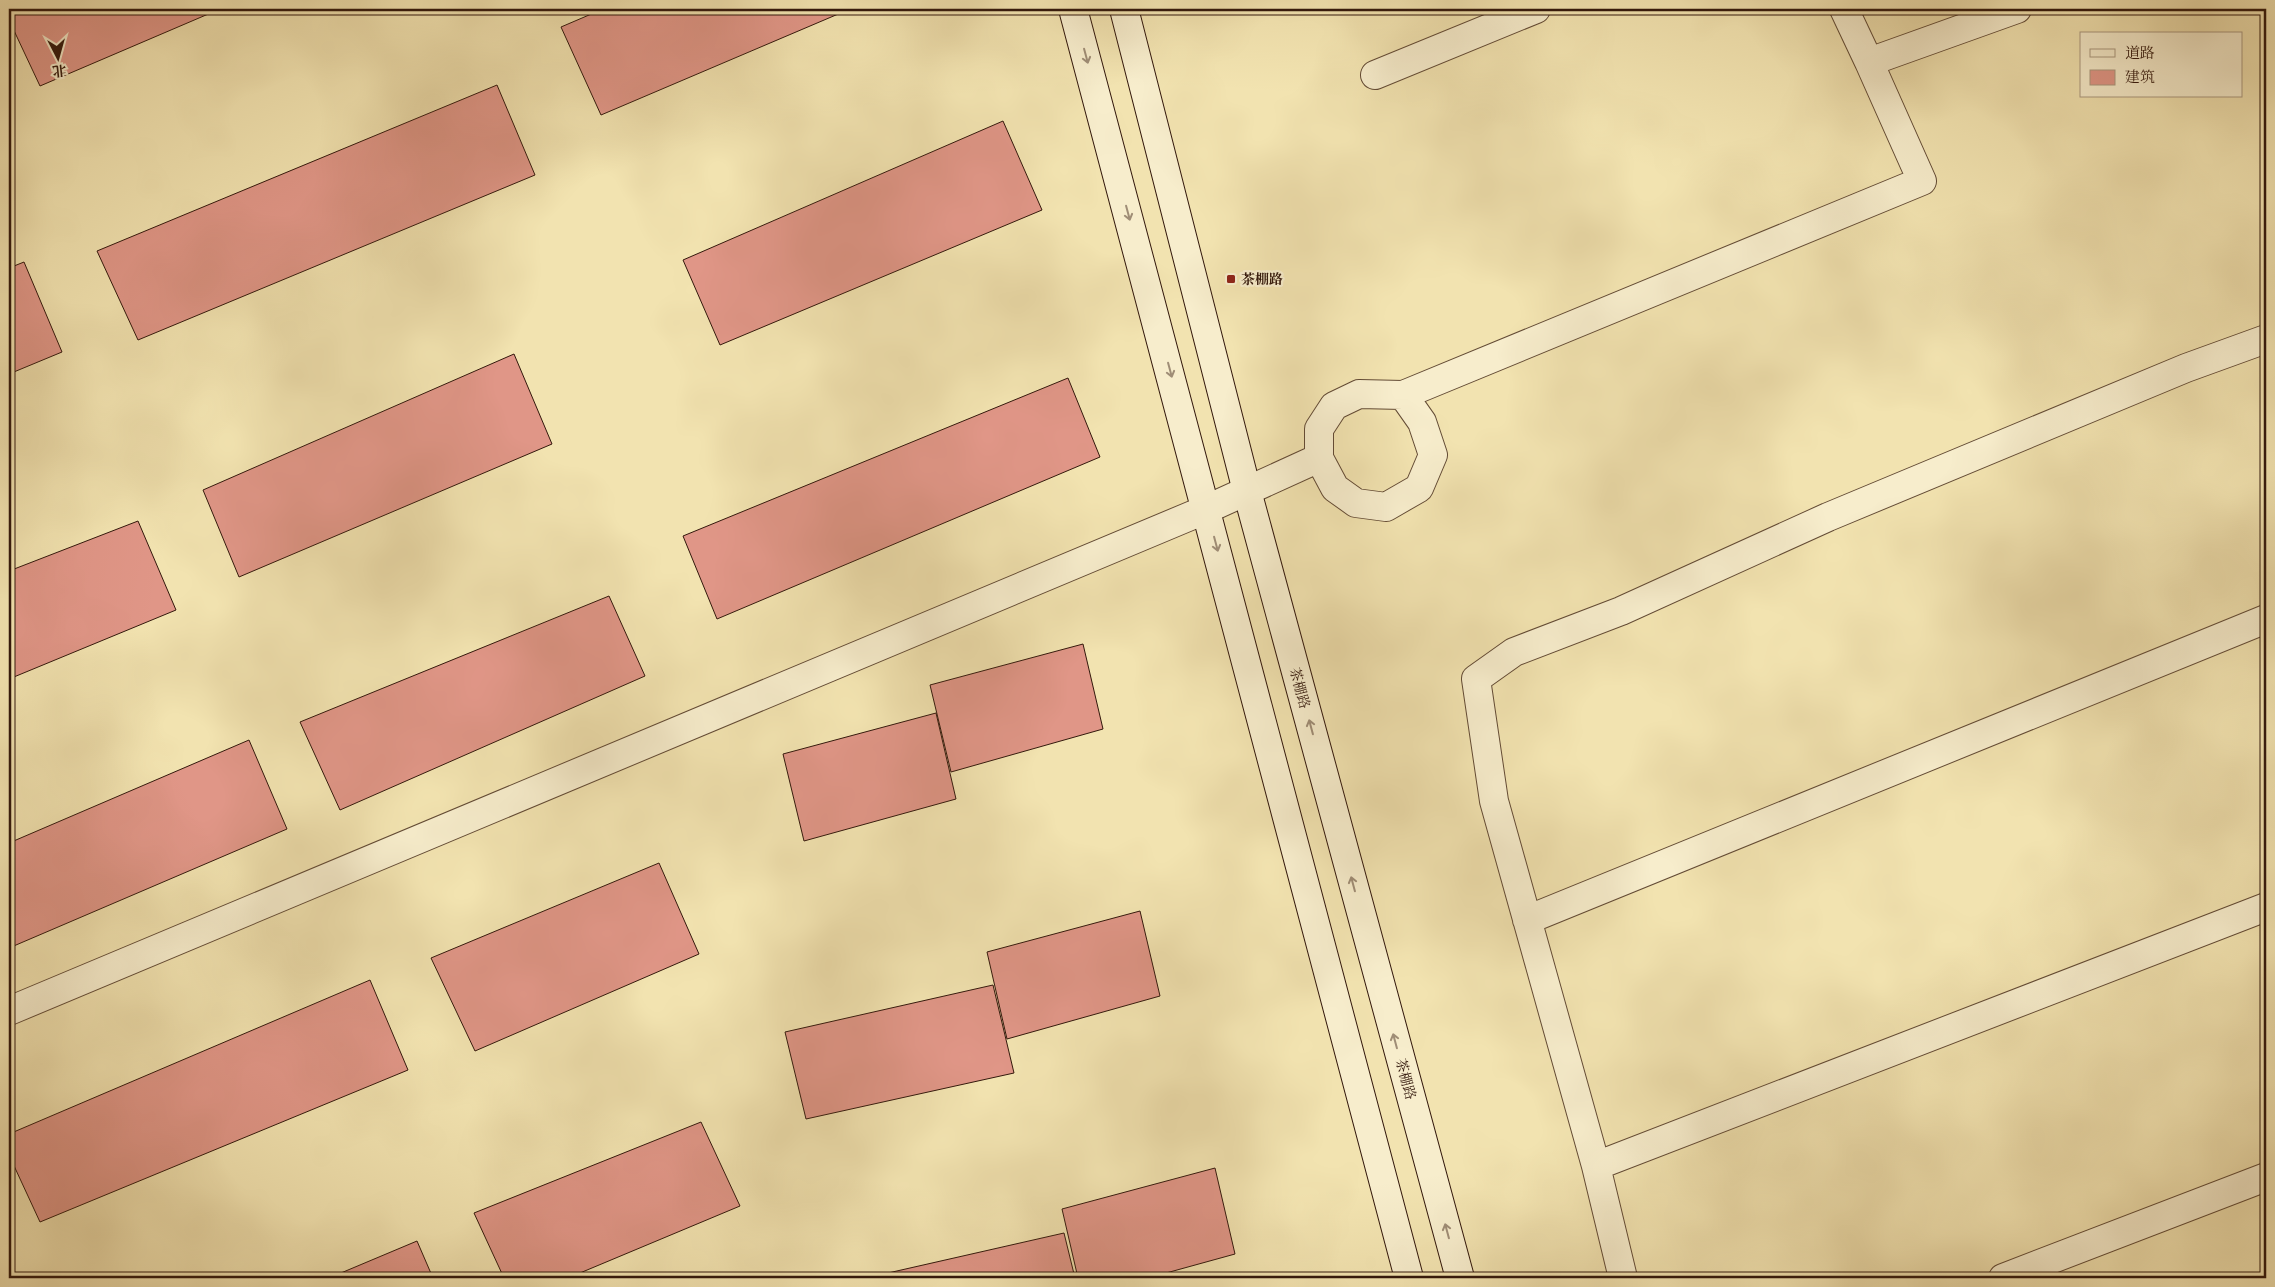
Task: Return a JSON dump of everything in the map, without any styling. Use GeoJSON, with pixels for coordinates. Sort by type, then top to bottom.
{"type":"FeatureCollection","features":[{"type":"Feature","properties":{"kind":"street"},"geometry":{"type":"LineString","coordinates":[[1073,9],[1207,509],[1409,1278]]}},
{"type":"Feature","properties":{"kind":"street","name":"茶棚路"},"geometry":{"type":"LineString","coordinates":[[1124,9],[1247,491],[1460,1278]]}},
{"type":"Feature","properties":{"kind":"street"},"geometry":{"type":"LineString","coordinates":[[1375,75],[1536,9]]}},
{"type":"Feature","properties":{"kind":"street"},"geometry":{"type":"LineString","coordinates":[[1403,395],[1422,422],[1433,455],[1419,488],[1386,507],[1356,503],[1335,488],[1319,458],[1319,429],[1334,406],[1359,394],[1403,395],[1922,181],[1870,62],[1844,9]]}},
{"type":"Feature","properties":{"kind":"street"},"geometry":{"type":"LineString","coordinates":[[1870,62],[2017,9]]}},
{"type":"Feature","properties":{"kind":"street"},"geometry":{"type":"LineString","coordinates":[[1623,1278],[1596,1166],[1494,801],[1476,679],[1514,652],[1622,611],[1828,517],[2159,379],[2266,339]]}},
{"type":"Feature","properties":{"kind":"street"},"geometry":{"type":"LineString","coordinates":[[9,1011],[1207,509],[1319,458]]}},
{"type":"Feature","properties":{"kind":"street"},"geometry":{"type":"LineString","coordinates":[[1527,920],[2266,619]]}},
{"type":"Feature","properties":{"kind":"street"},"geometry":{"type":"LineString","coordinates":[[1596,1166],[2266,907]]}},
{"type":"Feature","properties":{"kind":"street"},"geometry":{"type":"LineString","coordinates":[[2003,1278],[2266,1177]]}},
{"type":"Feature","properties":{"kind":"building"},"geometry":{"type":"Polygon","coordinates":[[[9,9],[220,9],[40,86],[9,20],[9,9]]]}},
{"type":"Feature","properties":{"kind":"building"},"geometry":{"type":"Polygon","coordinates":[[[603,9],[850,9],[601,115],[561,27],[603,9]]]}},
{"type":"Feature","properties":{"kind":"building"},"geometry":{"type":"Polygon","coordinates":[[[497,85],[535,175],[138,340],[97,251],[497,85]]]}},
{"type":"Feature","properties":{"kind":"building"},"geometry":{"type":"Polygon","coordinates":[[[1003,121],[1042,210],[720,345],[683,260],[1003,121]]]}},
{"type":"Feature","properties":{"kind":"building"},"geometry":{"type":"Polygon","coordinates":[[[24,262],[62,352],[9,374],[9,268],[24,262]]]}},
{"type":"Feature","properties":{"kind":"building"},"geometry":{"type":"Polygon","coordinates":[[[514,354],[552,444],[239,577],[203,490],[514,354]]]}},
{"type":"Feature","properties":{"kind":"building"},"geometry":{"type":"Polygon","coordinates":[[[1068,378],[1100,457],[717,619],[683,536],[1068,378]]]}},
{"type":"Feature","properties":{"kind":"building"},"geometry":{"type":"Polygon","coordinates":[[[138,521],[176,610],[9,679],[9,571],[138,521]]]}},
{"type":"Feature","properties":{"kind":"building"},"geometry":{"type":"Polygon","coordinates":[[[609,596],[645,676],[340,810],[300,722],[609,596]]]}},
{"type":"Feature","properties":{"kind":"building"},"geometry":{"type":"Polygon","coordinates":[[[1083,644],[1103,729],[951,772],[930,685],[1083,644]]]}},
{"type":"Feature","properties":{"kind":"building"},"geometry":{"type":"Polygon","coordinates":[[[936,713],[956,799],[804,841],[783,754],[936,713]]]}},
{"type":"Feature","properties":{"kind":"building"},"geometry":{"type":"Polygon","coordinates":[[[249,740],[287,829],[9,948],[9,843],[249,740]]]}},
{"type":"Feature","properties":{"kind":"building"},"geometry":{"type":"Polygon","coordinates":[[[659,863],[699,954],[475,1051],[431,958],[659,863]]]}},
{"type":"Feature","properties":{"kind":"building"},"geometry":{"type":"Polygon","coordinates":[[[1140,911],[1160,996],[1007,1039],[987,952],[1140,911]]]}},
{"type":"Feature","properties":{"kind":"building"},"geometry":{"type":"Polygon","coordinates":[[[370,980],[408,1070],[40,1222],[9,1155],[9,1134],[370,980]]]}},
{"type":"Feature","properties":{"kind":"building"},"geometry":{"type":"Polygon","coordinates":[[[993,985],[1014,1073],[806,1119],[785,1032],[993,985]]]}},
{"type":"Feature","properties":{"kind":"building"},"geometry":{"type":"Polygon","coordinates":[[[701,1122],[740,1206],[568,1278],[504,1278],[474,1213],[701,1122]]]}},
{"type":"Feature","properties":{"kind":"building"},"geometry":{"type":"Polygon","coordinates":[[[1215,1168],[1235,1254],[1148,1278],[1078,1278],[1062,1209],[1215,1168]]]}},
{"type":"Feature","properties":{"kind":"building"},"geometry":{"type":"Polygon","coordinates":[[[1064,1233],[1075,1278],[866,1278],[1064,1233]]]}},
{"type":"Feature","properties":{"kind":"building"},"geometry":{"type":"Polygon","coordinates":[[[417,1241],[433,1278],[329,1278],[417,1241]]]}},
{"type":"Feature","properties":{"kind":"place","name":"茶棚路"},"geometry":{"type":"Point","coordinates":[1231,279]}}]}
